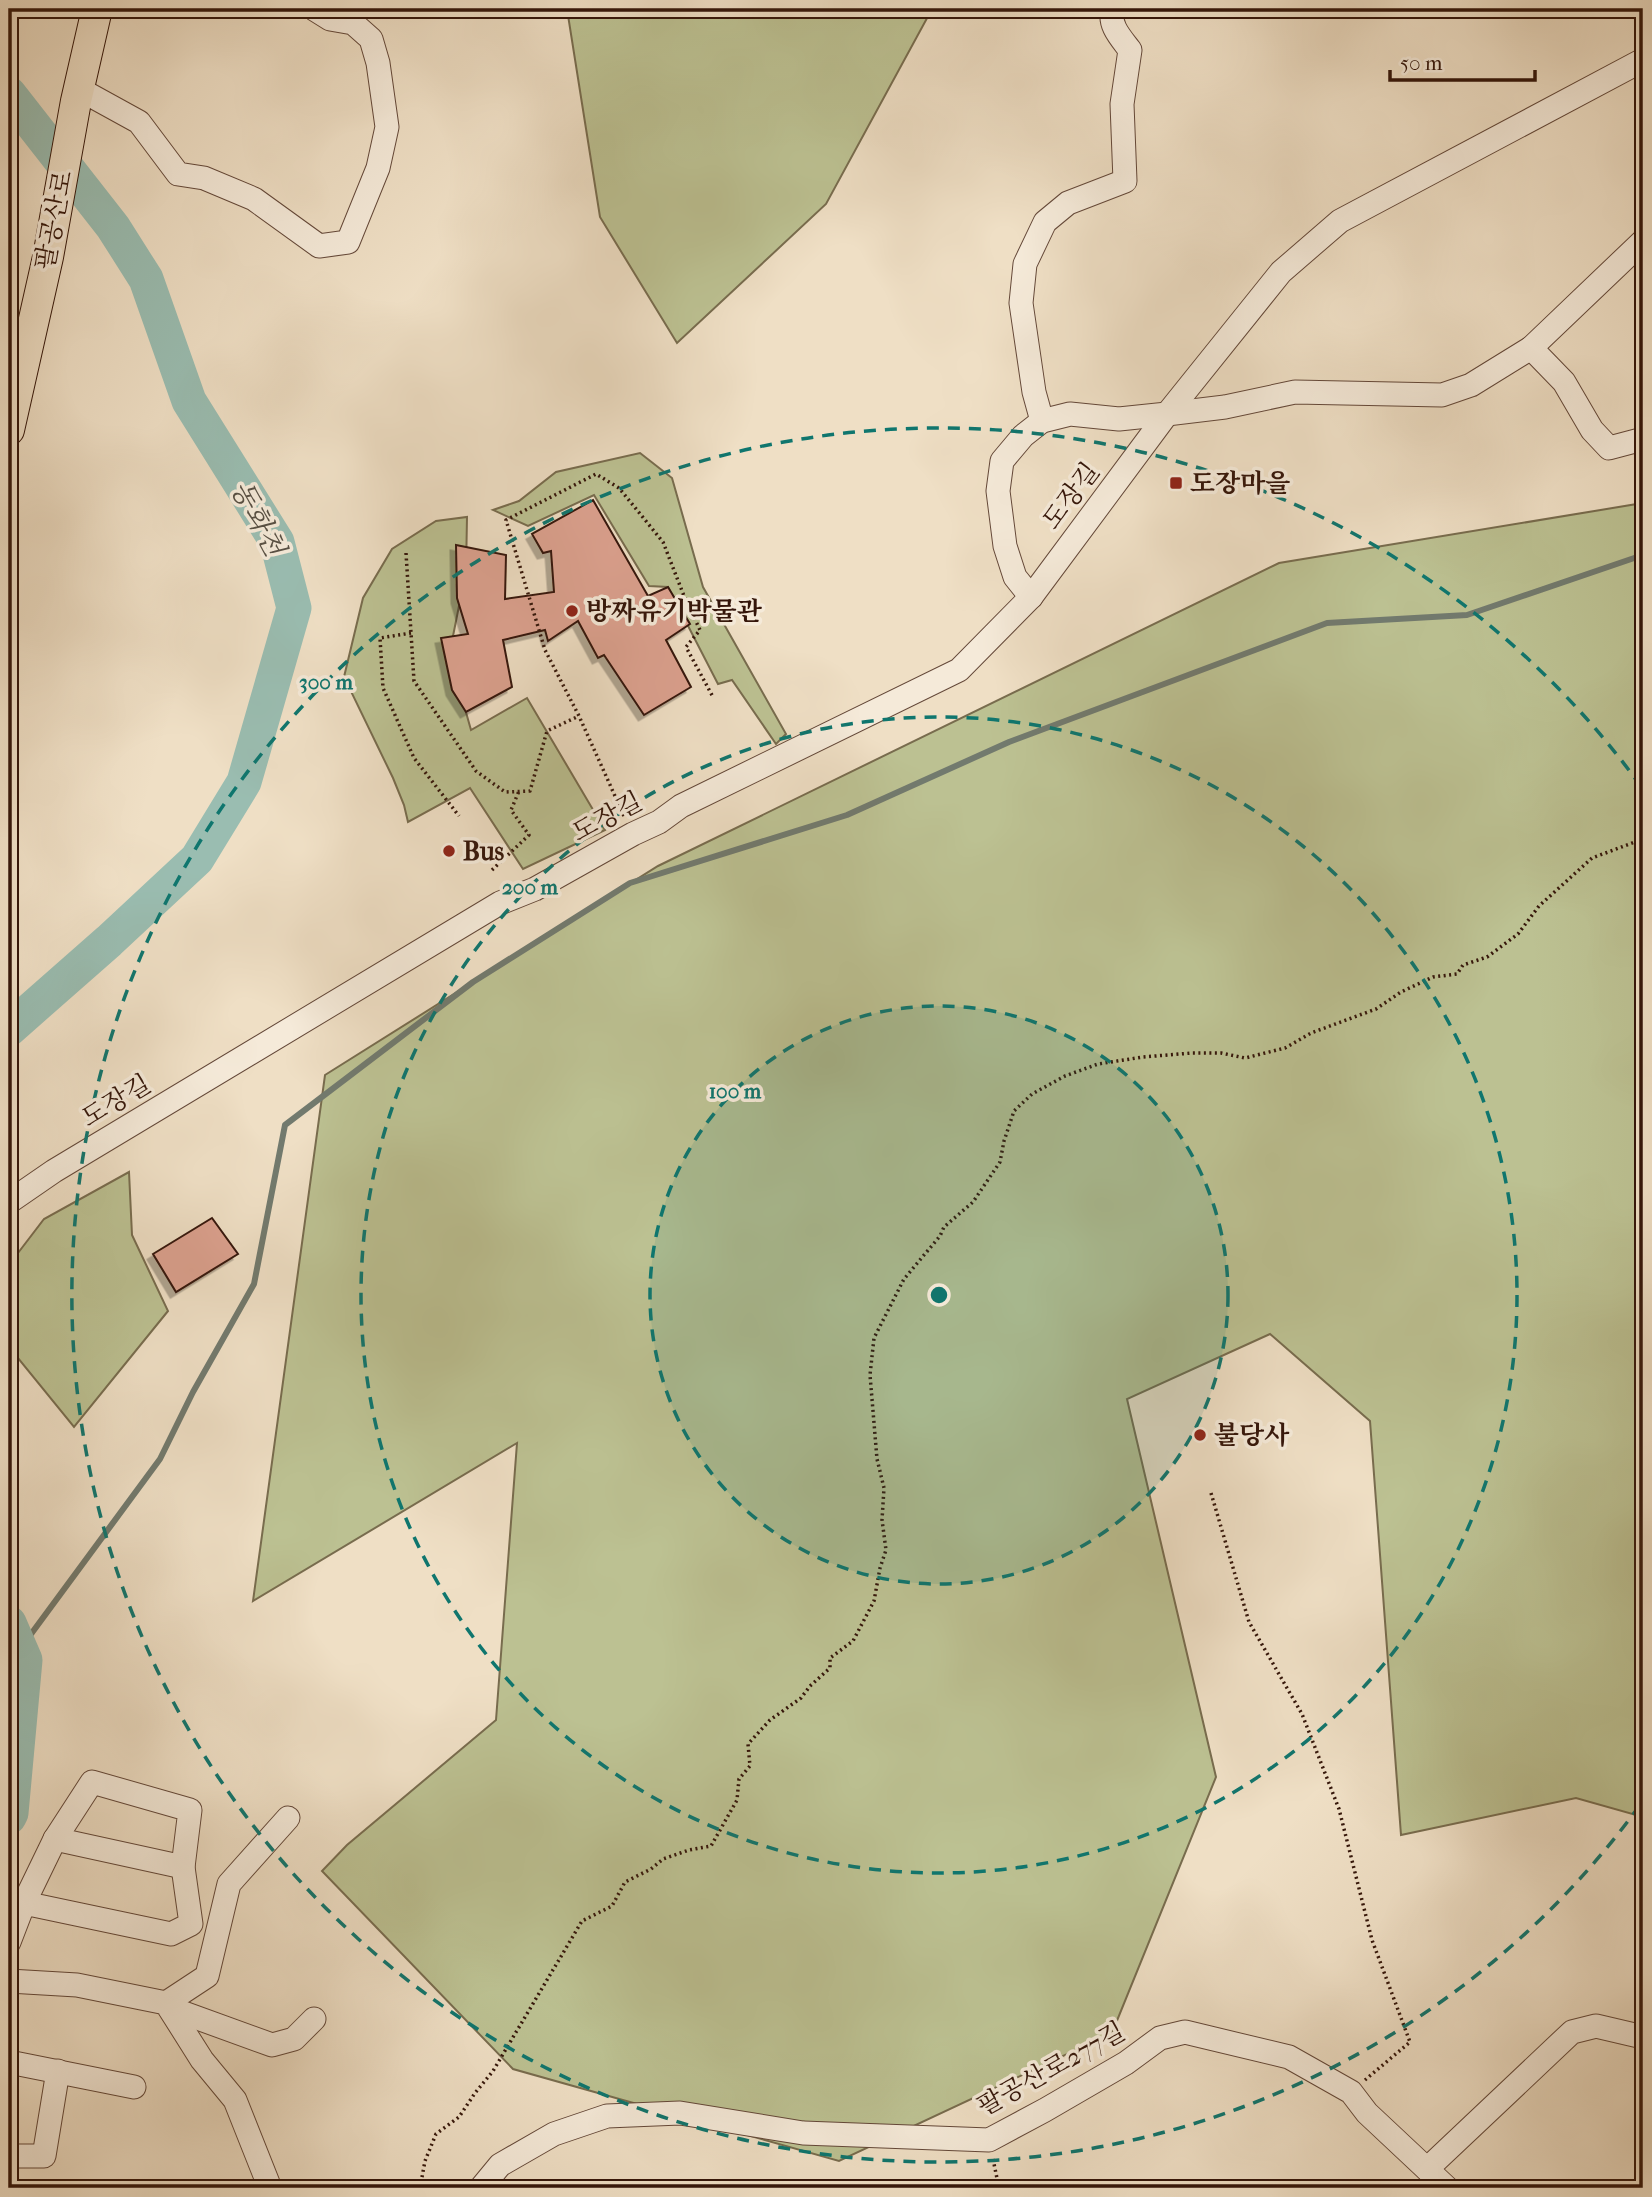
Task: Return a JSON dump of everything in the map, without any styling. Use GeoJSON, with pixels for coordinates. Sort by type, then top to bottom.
{"type":"FeatureCollection","features":[{"type":"Feature","properties":{"kind":"main road","name":"팔공산로"},"geometry":{"type":"LineString","coordinates":[[9,430],[55,222],[77,95],[97,9]]}},
{"type":"Feature","properties":{"kind":"street"},"geometry":{"type":"LineString","coordinates":[[77,95],[139,122],[178,174],[204,178],[254,199],[320,246],[348,242],[378,168],[387,127],[378,63],[371,39],[353,23],[330,19],[314,9]]}},
{"type":"Feature","properties":{"kind":"street"},"geometry":{"type":"LineString","coordinates":[[1042,421],[1034,392],[1021,303],[1025,264],[1045,222],[1068,203],[1125,181],[1122,104],[1130,50],[1115,30],[1111,16],[1113,9]]}},
{"type":"Feature","properties":{"kind":"street","name":"도장길"},"geometry":{"type":"LineString","coordinates":[[9,1202],[54,1171],[500,903],[535,888],[659,822],[681,806],[959,670],[1031,597],[1167,414],[1281,272],[1340,221],[1643,60]]}},
{"type":"Feature","properties":{"kind":"street"},"geometry":{"type":"LineString","coordinates":[[1031,597],[1015,577],[1005,546],[998,492],[1002,461],[1023,436],[1042,421],[1070,414],[1119,419],[1167,414],[1225,407],[1295,392],[1442,395],[1471,385],[1531,348],[1643,241]]}},
{"type":"Feature","properties":{"kind":"street"},"geometry":{"type":"LineString","coordinates":[[1531,348],[1564,382],[1592,430],[1609,448],[1643,439]]}},
{"type":"Feature","properties":{"kind":"street"},"geometry":{"type":"LineString","coordinates":[[9,1942],[24,1903],[55,1839],[92,1782],[190,1810],[183,1867],[191,1924],[171,1934],[24,1903]]}},
{"type":"Feature","properties":{"kind":"street"},"geometry":{"type":"LineString","coordinates":[[168,2005],[207,1976],[229,1884],[288,1818]]}},
{"type":"Feature","properties":{"kind":"street"},"geometry":{"type":"LineString","coordinates":[[55,1839],[183,1867]]}},
{"type":"Feature","properties":{"kind":"street"},"geometry":{"type":"LineString","coordinates":[[9,1981],[77,1985],[168,2005],[272,2045],[294,2039],[314,2019]]}},
{"type":"Feature","properties":{"kind":"street"},"geometry":{"type":"LineString","coordinates":[[168,2005],[202,2060],[235,2100],[270,2188]]}},
{"type":"Feature","properties":{"kind":"street"},"geometry":{"type":"LineString","coordinates":[[1427,2169],[1572,2032],[1596,2025],[1643,2037]]}},
{"type":"Feature","properties":{"kind":"street","name":"팔공산로277길"},"geometry":{"type":"LineString","coordinates":[[481,2188],[500,2165],[554,2134],[607,2116],[680,2113],[803,2133],[989,2140],[1126,2063],[1160,2038],[1185,2032],[1289,2057],[1350,2092],[1367,2113],[1447,2188]]}},
{"type":"Feature","properties":{"kind":"street"},"geometry":{"type":"LineString","coordinates":[[9,2062],[134,2087]]}},
{"type":"Feature","properties":{"kind":"street"},"geometry":{"type":"LineString","coordinates":[[9,2156],[44,2157],[58,2071]]}},
{"type":"Feature","properties":{"kind":"path"},"geometry":{"type":"LineString","coordinates":[[633,834],[579,716],[545,650],[506,520],[596,474],[619,488],[663,542],[700,630],[686,647],[713,697]]}},
{"type":"Feature","properties":{"kind":"path"},"geometry":{"type":"LineString","coordinates":[[406,553],[414,681],[476,771],[505,792],[530,791],[547,731],[579,716]]}},
{"type":"Feature","properties":{"kind":"path"},"geometry":{"type":"LineString","coordinates":[[411,632],[380,638],[383,688],[414,758],[459,816]]}},
{"type":"Feature","properties":{"kind":"path"},"geometry":{"type":"LineString","coordinates":[[492,870],[529,835],[510,810],[519,791]]}},
{"type":"Feature","properties":{"kind":"path"},"geometry":{"type":"LineString","coordinates":[[420,2188],[425,2161],[436,2134],[458,2118],[493,2071],[582,1921],[612,1906],[625,1882],[651,1869],[663,1859],[711,1846],[737,1800],[739,1779],[750,1766],[748,1744],[770,1720],[801,1698],[830,1668],[830,1658],[853,1641],[874,1601],[886,1550],[882,1520],[884,1488],[877,1459],[870,1375],[874,1338],[904,1279],[940,1236],[944,1227],[973,1202],[1000,1162],[1014,1111],[1032,1094],[1065,1076],[1098,1065],[1143,1057],[1192,1053],[1221,1053],[1245,1058],[1285,1048],[1311,1033],[1376,1009],[1401,992],[1433,977],[1457,974],[1463,965],[1488,957],[1518,934],[1539,906],[1592,858],[1643,839]]}},
{"type":"Feature","properties":{"kind":"path"},"geometry":{"type":"LineString","coordinates":[[1211,1493],[1249,1622],[1302,1714],[1339,1809],[1372,1940],[1410,2042],[1350,2092]]}},
{"type":"Feature","properties":{"kind":"path"},"geometry":{"type":"LineString","coordinates":[[989,2140],[999,2188]]}},
{"type":"Feature","properties":{"kind":"path"},"geometry":{"type":"LineString","coordinates":[[524,2188],[534,2185],[554,2188]]}},
{"type":"Feature","properties":{"kind":"green space"},"geometry":{"type":"Polygon","coordinates":[[[567,9],[932,9],[826,204],[677,343],[600,217],[567,9]]]}},
{"type":"Feature","properties":{"kind":"green space"},"geometry":{"type":"Polygon","coordinates":[[[640,453],[672,478],[703,587],[786,734],[776,744],[732,680],[718,684],[668,587],[649,586],[594,495],[528,526],[493,510],[519,501],[556,472],[640,453]]]}},
{"type":"Feature","properties":{"kind":"green space"},"geometry":{"type":"Polygon","coordinates":[[[1643,503],[1643,1817],[1576,1798],[1401,1835],[1370,1421],[1270,1334],[1127,1399],[1216,1777],[1112,2033],[839,2161],[513,2069],[322,1871],[347,1845],[496,1720],[517,1443],[253,1601],[325,1075],[658,866],[1279,563],[1643,503]]]}},
{"type":"Feature","properties":{"kind":"green space"},"geometry":{"type":"Polygon","coordinates":[[[467,517],[466,571],[451,646],[471,730],[527,698],[605,830],[523,869],[470,788],[408,822],[393,778],[344,677],[363,598],[392,549],[436,521],[467,517]]]}},
{"type":"Feature","properties":{"kind":"green space"},"geometry":{"type":"Polygon","coordinates":[[[129,1172],[132,1235],[168,1311],[74,1427],[13,1352],[18,1311],[18,1253],[44,1219],[129,1172]]]}},
{"type":"Feature","properties":{"kind":"building","name":"방짜유기박물관"},"geometry":{"type":"Polygon","coordinates":[[[593,500],[648,596],[668,587],[690,624],[666,640],[691,687],[644,715],[604,655],[598,658],[578,621],[548,641],[545,630],[503,640],[512,687],[466,712],[452,690],[441,638],[468,634],[457,598],[456,545],[506,555],[505,599],[554,592],[551,551],[543,553],[532,534],[593,500]]]}},
{"type":"Feature","properties":{"kind":"building"},"geometry":{"type":"Polygon","coordinates":[[[212,1218],[238,1254],[176,1292],[153,1254],[212,1218]]]}},
{"type":"Feature","properties":{"kind":"waterway","name":"동화천"},"geometry":{"type":"LineString","coordinates":[[9,94],[113,227],[146,279],[189,401],[277,542],[294,608],[244,782],[197,859],[9,1029]]}},
{"type":"Feature","properties":{"kind":"waterway"},"geometry":{"type":"LineString","coordinates":[[20,1649],[160,1459],[193,1392],[254,1284],[285,1125],[473,982],[630,883],[847,815],[1009,742],[1327,623],[1467,615],[1643,555]]}},
{"type":"Feature","properties":{"kind":"waterway","name":"동화천"},"geometry":{"type":"LineString","coordinates":[[9,1623],[25,1660],[9,1817]]}},
{"type":"Feature","properties":{"kind":"place","name":"도장마을"},"geometry":{"type":"Point","coordinates":[1176,483]}},
{"type":"Feature","properties":{"kind":"place","name":"방짜유기박물관"},"geometry":{"type":"Point","coordinates":[572,611]}},
{"type":"Feature","properties":{"kind":"place","name":"Bus"},"geometry":{"type":"Point","coordinates":[449,851]}},
{"type":"Feature","properties":{"kind":"place","name":"불당사"},"geometry":{"type":"Point","coordinates":[1200,1435]}}]}
